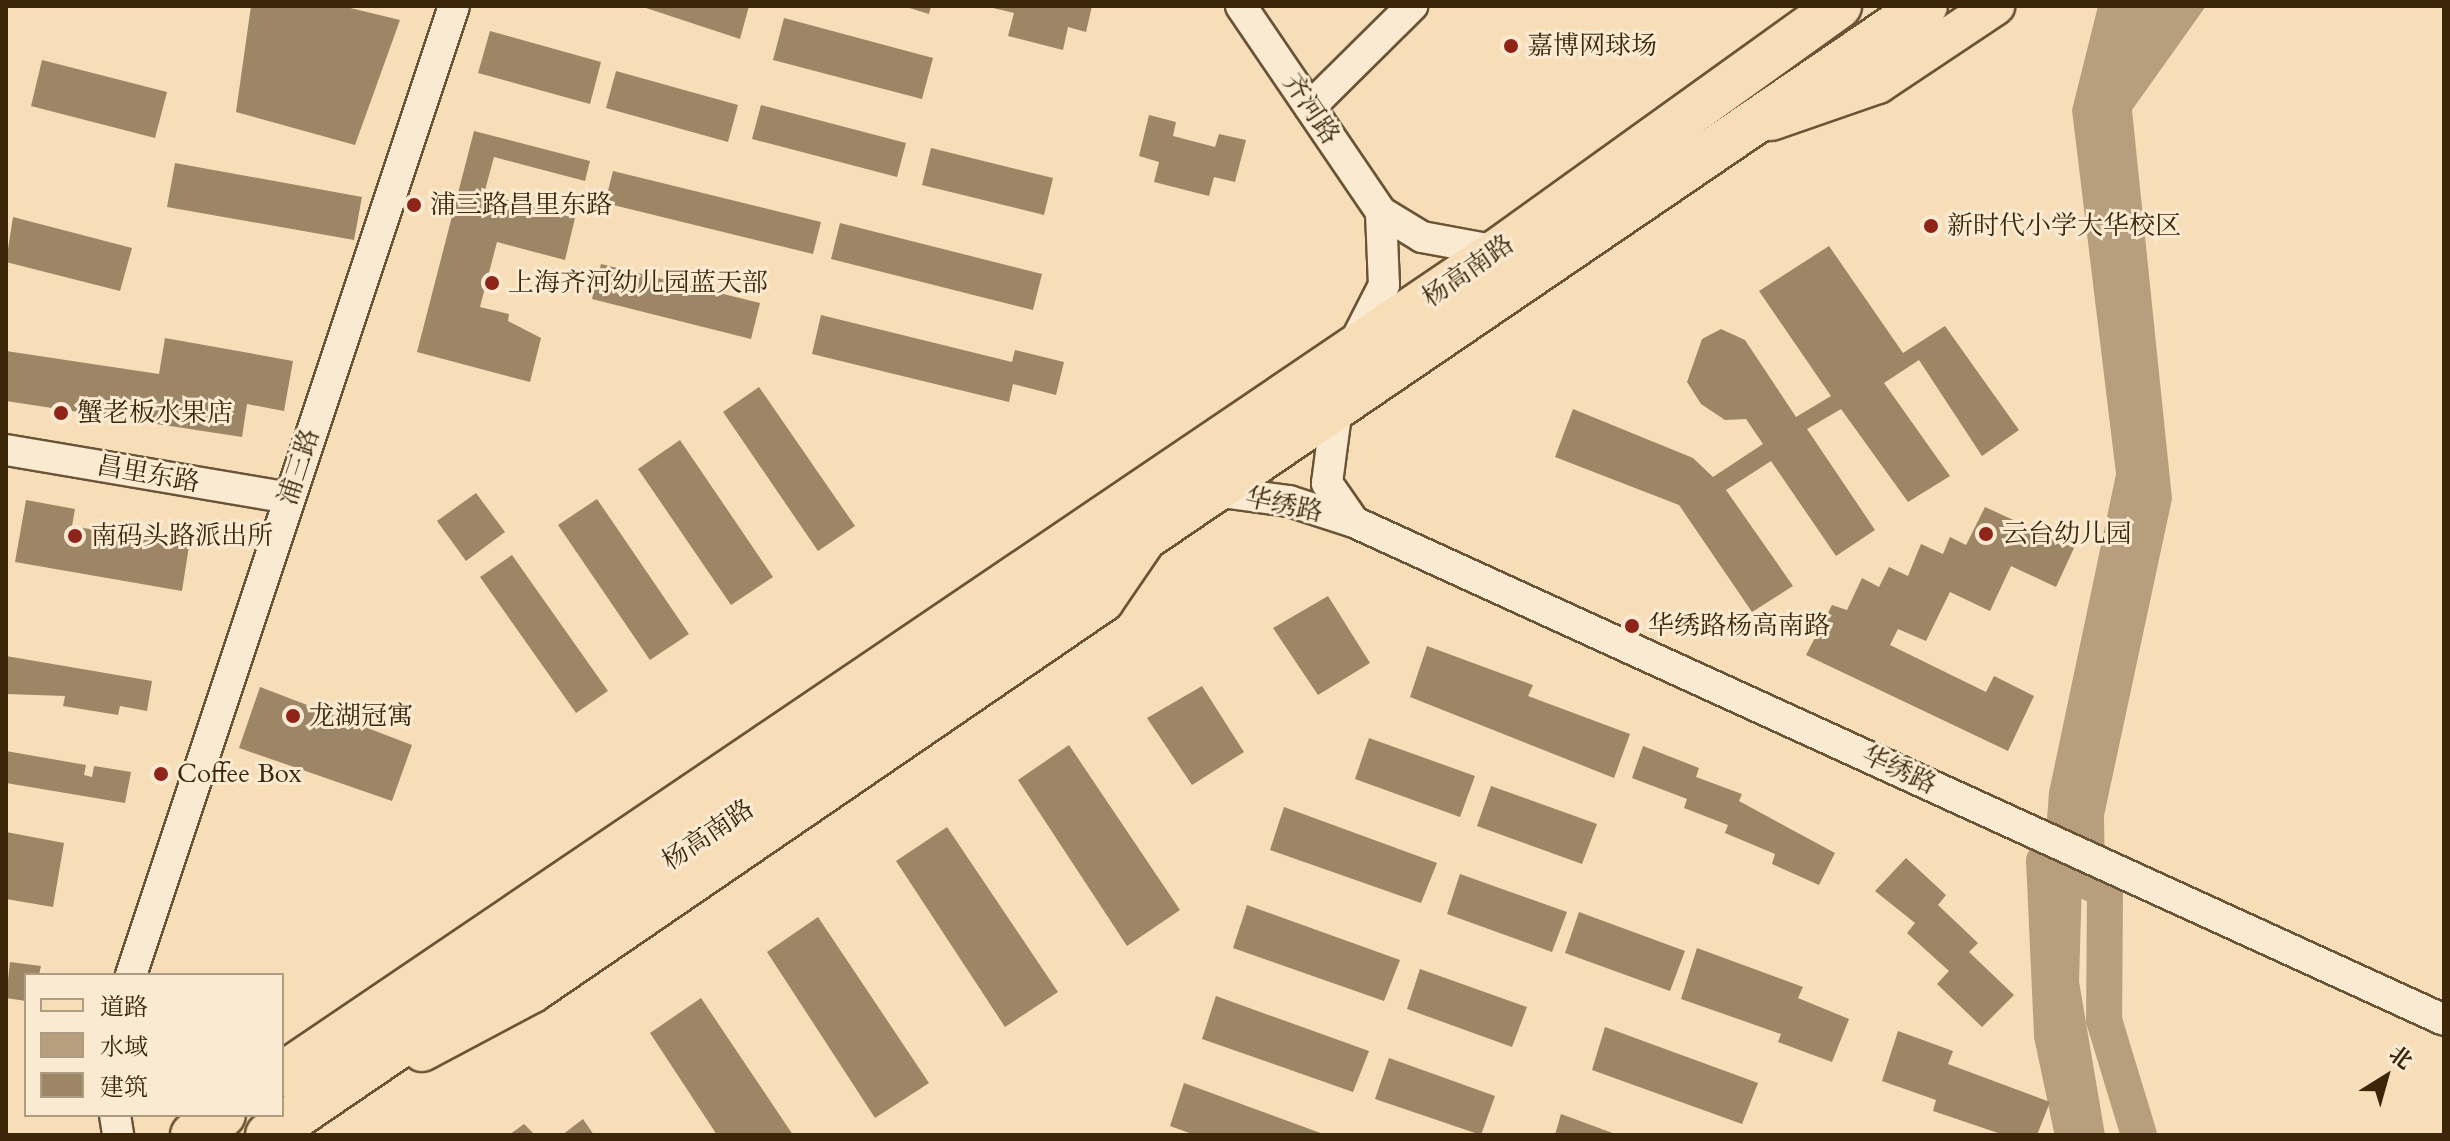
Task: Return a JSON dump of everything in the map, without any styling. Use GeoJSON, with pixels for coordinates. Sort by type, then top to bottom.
{"type":"FeatureCollection","features":[{"type":"Feature","properties":{"kind":"highway","name":"杨高南路"},"geometry":{"type":"LineString","coordinates":[[1137,520],[1214,491],[1925,6]]}},
{"type":"Feature","properties":{"kind":"highway","name":"杨高南路"},"geometry":{"type":"LineString","coordinates":[[268,1135],[801,749],[1137,520],[1348,354],[1498,251],[1824,13]]}},
{"type":"Feature","properties":{"kind":"highway","name":"杨高南路"},"geometry":{"type":"LineString","coordinates":[[284,1074],[801,749]]}},
{"type":"Feature","properties":{"kind":"highway"},"geometry":{"type":"LineString","coordinates":[[193,1135],[220,1117]]}},
{"type":"Feature","properties":{"kind":"main road","name":"杨高南路"},"geometry":{"type":"LineString","coordinates":[[1738,132],[1878,84],[1995,6]]}},
{"type":"Feature","properties":{"kind":"main road","name":"杨高南路"},"geometry":{"type":"LineString","coordinates":[[284,1060],[1018,555],[1137,520]]}},
{"type":"Feature","properties":{"kind":"main road","name":"杨高南路"},"geometry":{"type":"LineString","coordinates":[[296,1135],[447,1036],[533,993],[1104,602],[1137,520]]}},
{"type":"Feature","properties":{"kind":"main road"},"geometry":{"type":"LineString","coordinates":[[174,1135],[200,1117]]}},
{"type":"Feature","properties":{"kind":"street","name":"浦三路"},"geometry":{"type":"LineString","coordinates":[[132,973],[454,6]]}},
{"type":"Feature","properties":{"kind":"street","name":"齐河路"},"geometry":{"type":"LineString","coordinates":[[1241,6],[1381,212],[1422,237],[1498,251]]}},
{"type":"Feature","properties":{"kind":"street"},"geometry":{"type":"LineString","coordinates":[[1310,107],[1412,6]]}},
{"type":"Feature","properties":{"kind":"street"},"geometry":{"type":"LineString","coordinates":[[1348,354],[1384,285],[1381,212]]}},
{"type":"Feature","properties":{"kind":"street","name":"华绣路"},"geometry":{"type":"LineString","coordinates":[[1337,407],[1327,483],[1354,522]]}},
{"type":"Feature","properties":{"kind":"street","name":"昌里东路"},"geometry":{"type":"LineString","coordinates":[[6,450],[289,498]]}},
{"type":"Feature","properties":{"kind":"street","name":"华绣路"},"geometry":{"type":"LineString","coordinates":[[1214,491],[1289,501],[1354,522],[2444,1020]]}},
{"type":"Feature","properties":{"kind":"water"},"geometry":{"type":"Polygon","coordinates":[[[2098,6],[2206,6],[2132,110],[2172,499],[2104,816],[2105,890],[2044,861],[2049,792],[2116,474],[2072,110],[2098,6]]]}},
{"type":"Feature","properties":{"kind":"building"},"geometry":{"type":"Polygon","coordinates":[[[251,6],[342,6],[400,20],[355,145],[236,112],[251,6]]]}},
{"type":"Feature","properties":{"kind":"building"},"geometry":{"type":"Polygon","coordinates":[[[640,6],[749,6],[740,39],[640,6]]]}},
{"type":"Feature","properties":{"kind":"building"},"geometry":{"type":"Polygon","coordinates":[[[903,6],[931,6],[929,14],[903,6]]]}},
{"type":"Feature","properties":{"kind":"building"},"geometry":{"type":"Polygon","coordinates":[[[1092,6],[1086,32],[1068,27],[1063,50],[1008,36],[1014,13],[989,7],[1092,6]]]}},
{"type":"Feature","properties":{"kind":"building"},"geometry":{"type":"Polygon","coordinates":[[[784,18],[933,58],[922,99],[773,60],[784,18]]]}},
{"type":"Feature","properties":{"kind":"building"},"geometry":{"type":"Polygon","coordinates":[[[490,31],[601,62],[590,104],[478,73],[490,31]]]}},
{"type":"Feature","properties":{"kind":"building"},"geometry":{"type":"Polygon","coordinates":[[[42,60],[167,92],[155,138],[31,106],[42,60]]]}},
{"type":"Feature","properties":{"kind":"building"},"geometry":{"type":"Polygon","coordinates":[[[616,71],[738,105],[728,142],[606,108],[616,71]]]}},
{"type":"Feature","properties":{"kind":"building"},"geometry":{"type":"Polygon","coordinates":[[[761,105],[906,143],[897,177],[752,139],[761,105]]]}},
{"type":"Feature","properties":{"kind":"building"},"geometry":{"type":"Polygon","coordinates":[[[1149,115],[1176,122],[1173,136],[1215,147],[1219,134],[1246,140],[1235,182],[1214,177],[1209,196],[1154,182],[1159,162],[1139,156],[1149,115]]]}},
{"type":"Feature","properties":{"kind":"building"},"geometry":{"type":"Polygon","coordinates":[[[474,131],[590,161],[585,181],[494,157],[484,194],[575,218],[565,260],[497,242],[480,307],[509,314],[508,321],[541,338],[530,382],[417,352],[474,131]]]}},
{"type":"Feature","properties":{"kind":"building"},"geometry":{"type":"Polygon","coordinates":[[[931,148],[1053,178],[1044,215],[922,185],[931,148]]]}},
{"type":"Feature","properties":{"kind":"building"},"geometry":{"type":"Polygon","coordinates":[[[175,163],[362,197],[354,240],[167,207],[175,163]]]}},
{"type":"Feature","properties":{"kind":"building"},"geometry":{"type":"Polygon","coordinates":[[[613,171],[821,222],[813,254],[605,203],[613,171]]]}},
{"type":"Feature","properties":{"kind":"building"},"geometry":{"type":"Polygon","coordinates":[[[13,217],[132,248],[120,291],[6,262],[13,217]]]}},
{"type":"Feature","properties":{"kind":"building"},"geometry":{"type":"Polygon","coordinates":[[[840,223],[1042,274],[1033,310],[831,259],[840,223]]]}},
{"type":"Feature","properties":{"kind":"building"},"geometry":{"type":"Polygon","coordinates":[[[1829,246],[1903,353],[1945,326],[2019,430],[1982,456],[1919,360],[1884,383],[1950,476],[1908,502],[1841,409],[1807,429],[1875,530],[1836,556],[1771,461],[1726,490],[1793,586],[1752,612],[1679,505],[1555,457],[1573,409],[1693,458],[1713,477],[1763,444],[1746,419],[1725,420],[1701,404],[1687,382],[1702,339],[1721,329],[1745,340],[1796,417],[1831,396],[1759,291],[1829,246]]]}},
{"type":"Feature","properties":{"kind":"building"},"geometry":{"type":"Polygon","coordinates":[[[601,264],[760,303],[751,339],[592,299],[601,264]]]}},
{"type":"Feature","properties":{"kind":"building"},"geometry":{"type":"Polygon","coordinates":[[[821,315],[1012,362],[1015,350],[1064,362],[1056,395],[1013,384],[1009,402],[812,354],[821,315]]]}},
{"type":"Feature","properties":{"kind":"building"},"geometry":{"type":"Polygon","coordinates":[[[165,338],[293,361],[284,411],[247,404],[242,437],[6,401],[6,351],[159,374],[165,338]]]}},
{"type":"Feature","properties":{"kind":"building"},"geometry":{"type":"Polygon","coordinates":[[[759,387],[855,526],[818,551],[723,412],[759,387]]]}},
{"type":"Feature","properties":{"kind":"building"},"geometry":{"type":"Polygon","coordinates":[[[680,440],[773,577],[731,605],[638,469],[680,440]]]}},
{"type":"Feature","properties":{"kind":"building"},"geometry":{"type":"Polygon","coordinates":[[[476,493],[505,532],[466,561],[437,521],[476,493]]]}},
{"type":"Feature","properties":{"kind":"building"},"geometry":{"type":"Polygon","coordinates":[[[597,499],[689,634],[650,660],[558,525],[597,499]]]}},
{"type":"Feature","properties":{"kind":"building","name":"南码头路派出所"},"geometry":{"type":"Polygon","coordinates":[[[26,500],[75,509],[72,526],[189,546],[182,591],[15,562],[26,500]]]}},
{"type":"Feature","properties":{"kind":"building"},"geometry":{"type":"Polygon","coordinates":[[[1985,507],[2074,548],[2056,587],[2011,566],[1990,611],[1950,592],[1926,641],[1898,629],[1890,645],[1986,692],[1994,676],[2034,696],[2008,751],[1806,655],[1832,605],[1847,610],[1862,578],[1879,587],[1889,567],[1908,576],[1921,544],[1943,554],[1950,537],[1966,545],[1985,507]]]}},
{"type":"Feature","properties":{"kind":"building"},"geometry":{"type":"Polygon","coordinates":[[[512,555],[608,691],[576,713],[480,577],[512,555]]]}},
{"type":"Feature","properties":{"kind":"building"},"geometry":{"type":"Polygon","coordinates":[[[1328,596],[1370,663],[1318,695],[1273,628],[1328,596]]]}},
{"type":"Feature","properties":{"kind":"building"},"geometry":{"type":"Polygon","coordinates":[[[1427,646],[1533,685],[1528,696],[1630,734],[1614,778],[1410,697],[1427,646]]]}},
{"type":"Feature","properties":{"kind":"building"},"geometry":{"type":"Polygon","coordinates":[[[6,656],[152,681],[147,711],[120,706],[118,715],[63,706],[65,696],[6,694],[6,656]]]}},
{"type":"Feature","properties":{"kind":"building"},"geometry":{"type":"Polygon","coordinates":[[[1202,686],[1244,752],[1192,785],[1147,718],[1202,686]]]}},
{"type":"Feature","properties":{"kind":"building","name":"龙湖冠寓"},"geometry":{"type":"Polygon","coordinates":[[[260,687],[412,745],[392,801],[239,748],[260,687]]]}},
{"type":"Feature","properties":{"kind":"building"},"geometry":{"type":"Polygon","coordinates":[[[1369,738],[1475,776],[1460,817],[1355,779],[1369,738]]]}},
{"type":"Feature","properties":{"kind":"building"},"geometry":{"type":"Polygon","coordinates":[[[1069,745],[1180,910],[1127,946],[1018,780],[1069,745]]]}},
{"type":"Feature","properties":{"kind":"building"},"geometry":{"type":"Polygon","coordinates":[[[1643,746],[1699,768],[1696,777],[1742,794],[1739,801],[1835,853],[1819,885],[1772,864],[1775,854],[1725,833],[1728,825],[1684,808],[1687,799],[1632,778],[1643,746]]]}},
{"type":"Feature","properties":{"kind":"building"},"geometry":{"type":"Polygon","coordinates":[[[6,751],[86,765],[84,775],[92,777],[94,766],[131,772],[125,803],[6,783],[6,751]]]}},
{"type":"Feature","properties":{"kind":"building"},"geometry":{"type":"Polygon","coordinates":[[[1491,786],[1597,824],[1582,864],[1477,826],[1491,786]]]}},
{"type":"Feature","properties":{"kind":"building"},"geometry":{"type":"Polygon","coordinates":[[[1284,807],[1437,863],[1421,903],[1270,850],[1284,807]]]}},
{"type":"Feature","properties":{"kind":"building"},"geometry":{"type":"Polygon","coordinates":[[[947,827],[1058,992],[1005,1027],[896,861],[947,827]]]}},
{"type":"Feature","properties":{"kind":"building"},"geometry":{"type":"Polygon","coordinates":[[[6,832],[64,843],[53,907],[6,899],[6,832]]]}},
{"type":"Feature","properties":{"kind":"building"},"geometry":{"type":"Polygon","coordinates":[[[1906,858],[1946,895],[1938,905],[1978,943],[1969,952],[2014,995],[1982,1027],[1937,984],[1949,971],[1907,933],[1915,923],[1875,891],[1906,858]]]}},
{"type":"Feature","properties":{"kind":"building"},"geometry":{"type":"Polygon","coordinates":[[[1460,874],[1567,912],[1552,952],[1447,914],[1460,874]]]}},
{"type":"Feature","properties":{"kind":"building"},"geometry":{"type":"Polygon","coordinates":[[[1247,905],[1400,960],[1384,1001],[1233,948],[1247,905]]]}},
{"type":"Feature","properties":{"kind":"building"},"geometry":{"type":"Polygon","coordinates":[[[1579,912],[1685,951],[1670,991],[1565,953],[1579,912]]]}},
{"type":"Feature","properties":{"kind":"building"},"geometry":{"type":"Polygon","coordinates":[[[818,917],[929,1083],[875,1118],[767,952],[818,917]]]}},
{"type":"Feature","properties":{"kind":"building"},"geometry":{"type":"Polygon","coordinates":[[[1697,948],[1803,987],[1798,998],[1849,1019],[1832,1062],[1778,1042],[1781,1034],[1681,999],[1697,948]]]}},
{"type":"Feature","properties":{"kind":"building"},"geometry":{"type":"Polygon","coordinates":[[[10,962],[41,966],[39,973],[24,973],[24,1001],[6,998],[10,962]]]}},
{"type":"Feature","properties":{"kind":"building"},"geometry":{"type":"Polygon","coordinates":[[[1420,969],[1527,1007],[1512,1047],[1407,1009],[1420,969]]]}},
{"type":"Feature","properties":{"kind":"building"},"geometry":{"type":"Polygon","coordinates":[[[1216,996],[1369,1051],[1353,1092],[1202,1039],[1216,996]]]}},
{"type":"Feature","properties":{"kind":"building"},"geometry":{"type":"Polygon","coordinates":[[[701,998],[793,1135],[717,1135],[650,1033],[701,998]]]}},
{"type":"Feature","properties":{"kind":"building"},"geometry":{"type":"Polygon","coordinates":[[[1605,1027],[1758,1083],[1742,1124],[1592,1070],[1605,1027]]]}},
{"type":"Feature","properties":{"kind":"building"},"geometry":{"type":"Polygon","coordinates":[[[1898,1031],[1953,1051],[1948,1064],[2050,1102],[2037,1135],[2004,1135],[1933,1111],[1936,1100],[1882,1081],[1898,1031]]]}},
{"type":"Feature","properties":{"kind":"building"},"geometry":{"type":"Polygon","coordinates":[[[1389,1058],[1495,1096],[1481,1135],[1375,1099],[1389,1058]]]}},
{"type":"Feature","properties":{"kind":"building"},"geometry":{"type":"Polygon","coordinates":[[[1184,1083],[1326,1135],[1195,1135],[1170,1126],[1184,1083]]]}},
{"type":"Feature","properties":{"kind":"building"},"geometry":{"type":"Polygon","coordinates":[[[1561,1114],[1618,1135],[1555,1135],[1561,1114]]]}},
{"type":"Feature","properties":{"kind":"building"},"geometry":{"type":"Polygon","coordinates":[[[583,1119],[594,1135],[562,1135],[583,1119]]]}},
{"type":"Feature","properties":{"kind":"building"},"geometry":{"type":"Polygon","coordinates":[[[524,1124],[535,1135],[509,1135],[524,1124]]]}},
{"type":"Feature","properties":{"kind":"waterway"},"geometry":{"type":"LineString","coordinates":[[2072,847],[2068,982],[2094,1135]]}},
{"type":"Feature","properties":{"kind":"waterway"},"geometry":{"type":"LineString","coordinates":[[2073,1135],[2052,1035],[2044,861],[2105,890],[2104,1020],[2139,1135]]}},
{"type":"Feature","properties":{"kind":"place","name":"嘉博网球场"},"geometry":{"type":"Point","coordinates":[1511,46]}},
{"type":"Feature","properties":{"kind":"place","name":"浦三路昌里东路"},"geometry":{"type":"Point","coordinates":[414,205]}},
{"type":"Feature","properties":{"kind":"place","name":"新时代小学大华校区"},"geometry":{"type":"Point","coordinates":[1931,226]}},
{"type":"Feature","properties":{"kind":"place","name":"上海齐河幼儿园蓝天部"},"geometry":{"type":"Point","coordinates":[492,283]}},
{"type":"Feature","properties":{"kind":"place","name":"蟹老板水果店"},"geometry":{"type":"Point","coordinates":[61,413]}},
{"type":"Feature","properties":{"kind":"place","name":"云台幼儿园"},"geometry":{"type":"Point","coordinates":[1986,534]}},
{"type":"Feature","properties":{"kind":"place","name":"南码头路派出所"},"geometry":{"type":"Point","coordinates":[75,536]}},
{"type":"Feature","properties":{"kind":"place","name":"华绣路杨高南路"},"geometry":{"type":"Point","coordinates":[1632,626]}},
{"type":"Feature","properties":{"kind":"place","name":"龙湖冠寓"},"geometry":{"type":"Point","coordinates":[293,716]}},
{"type":"Feature","properties":{"kind":"place","name":"Coffee Box"},"geometry":{"type":"Point","coordinates":[161,774]}}]}
